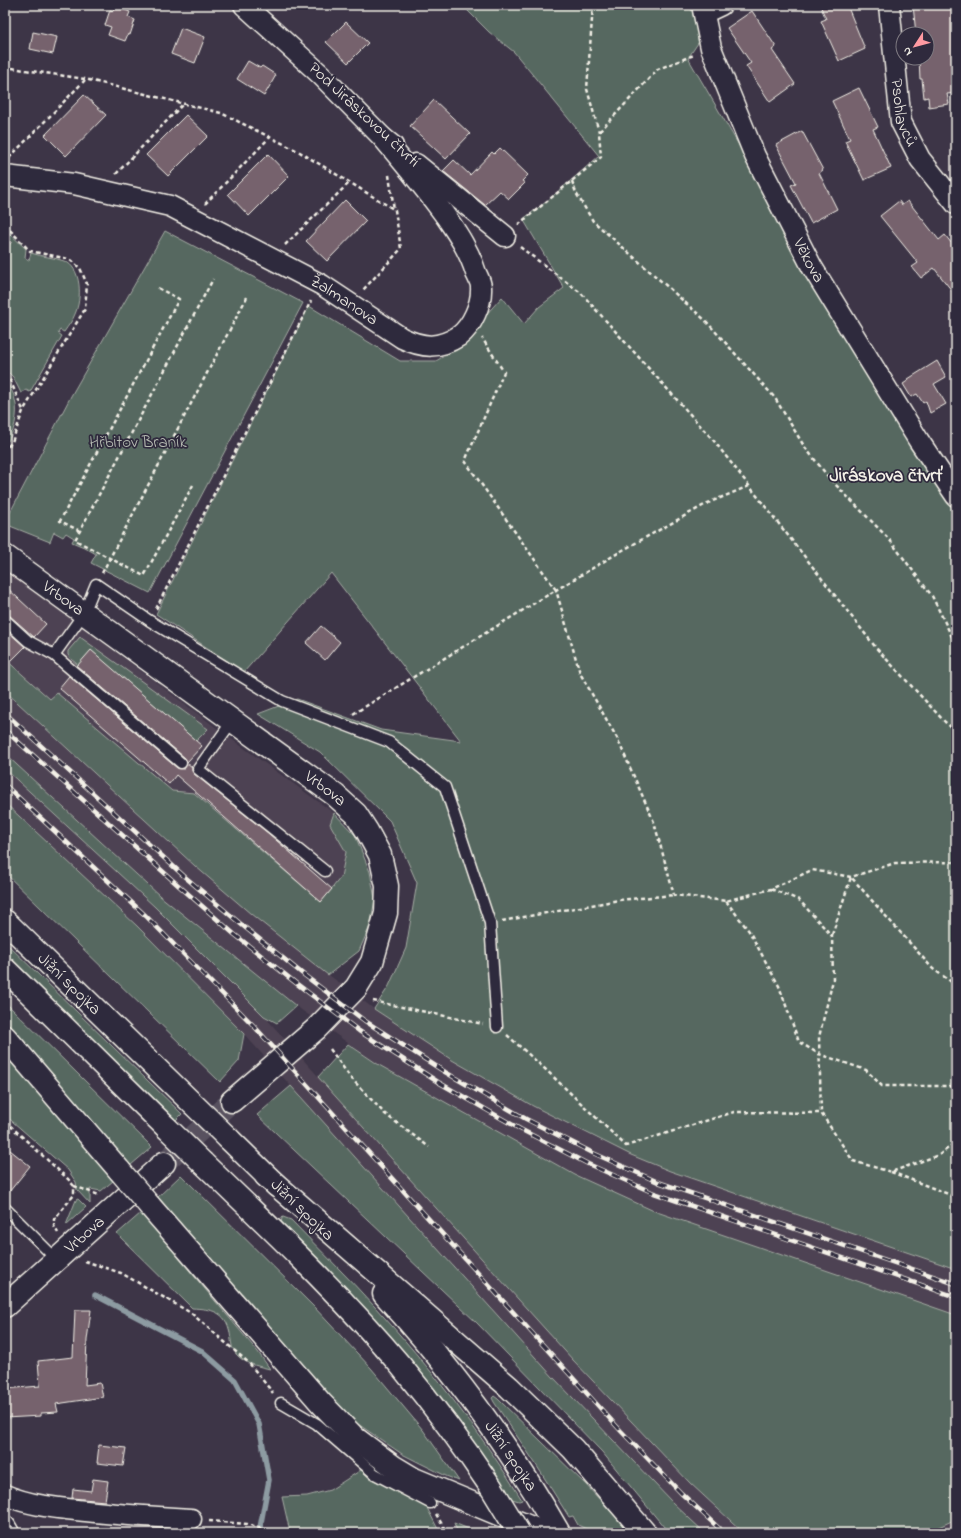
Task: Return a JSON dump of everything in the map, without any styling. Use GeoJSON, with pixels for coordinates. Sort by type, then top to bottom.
{"type":"FeatureCollection","features":[{"type":"Feature","properties":{"kind":"main road","name":"Vrbova"},"geometry":{"type":"LineString","coordinates":[[5,556],[335,795],[356,814],[368,831],[380,855],[387,886],[386,913],[372,962],[356,988],[316,1029],[232,1102]]}},
{"type":"Feature","properties":{"kind":"main road","name":"Jižní spojka"},"geometry":{"type":"LineString","coordinates":[[5,921],[340,1248],[402,1313],[429,1345],[488,1422],[546,1523],[559,1533]]}},
{"type":"Feature","properties":{"kind":"main road","name":"Jižní spojka"},"geometry":{"type":"LineString","coordinates":[[5,969],[319,1277],[371,1332],[432,1405],[461,1443],[491,1487],[519,1533]]}},
{"type":"Feature","properties":{"kind":"main road"},"geometry":{"type":"LineString","coordinates":[[5,1037],[321,1403],[355,1438],[384,1460],[414,1479],[546,1523]]}},
{"type":"Feature","properties":{"kind":"main road","name":"Vrbova"},"geometry":{"type":"LineString","coordinates":[[5,1306],[164,1163]]}},
{"type":"Feature","properties":{"kind":"main road"},"geometry":{"type":"LineString","coordinates":[[266,1176],[509,1387],[573,1449],[645,1533]]}},
{"type":"Feature","properties":{"kind":"street","name":"Pod Jiráskovou čtvrtí"},"geometry":{"type":"LineString","coordinates":[[244,5],[320,74],[383,138],[505,236]]}},
{"type":"Feature","properties":{"kind":"street","name":"Psohlavců"},"geometry":{"type":"LineString","coordinates":[[889,5],[901,122],[920,159],[956,204]]}},
{"type":"Feature","properties":{"kind":"street","name":"Věkova"},"geometry":{"type":"LineString","coordinates":[[709,8],[711,48],[756,156],[812,267],[919,441],[956,496]]}},
{"type":"Feature","properties":{"kind":"street","name":"Žalmanova"},"geometry":{"type":"LineString","coordinates":[[5,176],[74,184],[170,206],[322,286],[402,338],[415,344],[433,346],[448,343],[461,334],[471,322],[478,307],[481,287],[465,244],[422,183],[383,138]]}},
{"type":"Feature","properties":{"kind":"street"},"geometry":{"type":"LineString","coordinates":[[5,1495],[22,1502],[47,1507],[129,1516],[191,1519]]}},
{"type":"Feature","properties":{"kind":"street"},"geometry":{"type":"LineString","coordinates":[[5,1526],[9,1533]]}},
{"type":"Feature","properties":{"kind":"lane"},"geometry":{"type":"LineString","coordinates":[[54,655],[84,613],[96,584],[150,621],[282,701],[389,742],[445,787],[490,923],[497,1027]]}},
{"type":"Feature","properties":{"kind":"lane"},"geometry":{"type":"LineString","coordinates":[[5,620],[28,641],[54,655],[181,763]]}},
{"type":"Feature","properties":{"kind":"lane"},"geometry":{"type":"LineString","coordinates":[[233,720],[198,769],[325,871]]}},
{"type":"Feature","properties":{"kind":"lane"},"geometry":{"type":"LineString","coordinates":[[5,1208],[56,1259]]}},
{"type":"Feature","properties":{"kind":"lane"},"geometry":{"type":"LineString","coordinates":[[281,1403],[317,1424],[375,1474],[430,1503]]}},
{"type":"Feature","properties":{"kind":"path"},"geometry":{"type":"LineString","coordinates":[[594,5],[587,89],[599,132],[601,157],[505,236],[581,293],[714,442],[877,649],[945,722],[956,731]]}},
{"type":"Feature","properties":{"kind":"path"},"geometry":{"type":"LineString","coordinates":[[599,132],[658,69],[711,48]]}},
{"type":"Feature","properties":{"kind":"path"},"geometry":{"type":"LineString","coordinates":[[5,67],[86,79],[221,113],[298,151],[394,210],[401,249],[350,305]]}},
{"type":"Feature","properties":{"kind":"path"},"geometry":{"type":"LineString","coordinates":[[5,162],[86,79]]}},
{"type":"Feature","properties":{"kind":"path"},"geometry":{"type":"LineString","coordinates":[[100,190],[183,104]]}},
{"type":"Feature","properties":{"kind":"path"},"geometry":{"type":"LineString","coordinates":[[192,218],[270,137]]}},
{"type":"Feature","properties":{"kind":"path"},"geometry":{"type":"LineString","coordinates":[[572,181],[576,193],[593,221],[705,320],[775,398],[804,446],[830,478],[889,540],[932,596],[956,645]]}},
{"type":"Feature","properties":{"kind":"path"},"geometry":{"type":"LineString","coordinates":[[271,259],[349,183]]}},
{"type":"Feature","properties":{"kind":"path"},"geometry":{"type":"LineString","coordinates":[[5,225],[30,251],[69,259],[80,268],[87,284],[85,310],[23,411],[12,442],[5,450]]}},
{"type":"Feature","properties":{"kind":"path"},"geometry":{"type":"LineString","coordinates":[[193,485],[144,576],[75,540],[213,279]]}},
{"type":"Feature","properties":{"kind":"path"},"geometry":{"type":"LineString","coordinates":[[80,531],[60,521],[179,299],[156,287]]}},
{"type":"Feature","properties":{"kind":"path"},"geometry":{"type":"LineString","coordinates":[[96,584],[247,298]]}},
{"type":"Feature","properties":{"kind":"path"},"geometry":{"type":"LineString","coordinates":[[150,621],[308,305]]}},
{"type":"Feature","properties":{"kind":"path"},"geometry":{"type":"LineString","coordinates":[[471,322],[504,372],[465,461],[556,590],[580,673],[617,738],[654,822],[674,895]]}},
{"type":"Feature","properties":{"kind":"path"},"geometry":{"type":"LineString","coordinates":[[5,375],[10,380],[23,411]]}},
{"type":"Feature","properties":{"kind":"path"},"geometry":{"type":"LineString","coordinates":[[339,723],[623,550],[708,503],[749,486]]}},
{"type":"Feature","properties":{"kind":"path"},"geometry":{"type":"LineString","coordinates":[[490,923],[619,900],[674,895],[726,901],[771,889],[812,870],[851,877],[895,864],[956,862]]}},
{"type":"Feature","properties":{"kind":"path"},"geometry":{"type":"LineString","coordinates":[[851,877],[832,936],[833,980],[819,1037],[821,1113],[853,1161],[891,1172],[956,1197]]}},
{"type":"Feature","properties":{"kind":"path"},"geometry":{"type":"LineString","coordinates":[[851,877],[933,969],[956,985]]}},
{"type":"Feature","properties":{"kind":"path"},"geometry":{"type":"LineString","coordinates":[[771,889],[800,900],[832,936]]}},
{"type":"Feature","properties":{"kind":"path"},"geometry":{"type":"LineString","coordinates":[[726,901],[749,931],[779,986],[799,1042],[819,1054],[866,1070],[882,1086],[951,1088],[956,1086]]}},
{"type":"Feature","properties":{"kind":"path"},"geometry":{"type":"LineString","coordinates":[[373,1000],[497,1027],[546,1069],[626,1146],[734,1112],[821,1113]]}},
{"type":"Feature","properties":{"kind":"path"},"geometry":{"type":"LineString","coordinates":[[330,1049],[350,1077],[385,1114],[429,1147]]}},
{"type":"Feature","properties":{"kind":"path"},"geometry":{"type":"LineString","coordinates":[[5,1121],[74,1186],[102,1196]]}},
{"type":"Feature","properties":{"kind":"path"},"geometry":{"type":"LineString","coordinates":[[891,1172],[939,1155],[956,1142]]}},
{"type":"Feature","properties":{"kind":"path"},"geometry":{"type":"LineString","coordinates":[[58,1233],[54,1226],[54,1219],[74,1195],[74,1186]]}},
{"type":"Feature","properties":{"kind":"path"},"geometry":{"type":"LineString","coordinates":[[83,1260],[120,1273],[191,1313],[249,1363],[281,1403]]}},
{"type":"Feature","properties":{"kind":"path"},"geometry":{"type":"LineString","coordinates":[[430,1503],[447,1533]]}},
{"type":"Feature","properties":{"kind":"path"},"geometry":{"type":"LineString","coordinates":[[191,1519],[247,1524],[277,1533]]}},
{"type":"Feature","properties":{"kind":"shaded area"},"geometry":{"type":"Polygon","coordinates":[[[5,569],[230,738],[334,813],[330,824],[346,852],[341,877],[321,902],[194,793],[172,791],[57,693],[50,699],[5,659],[5,569]]]}},
{"type":"Feature","properties":{"kind":"shaded area"},"geometry":{"type":"Polygon","coordinates":[[[5,691],[195,866],[313,963],[374,1009],[452,1060],[533,1106],[599,1140],[670,1171],[956,1269],[956,1315],[654,1211],[575,1175],[379,1065],[296,1006],[160,896],[5,754],[5,691]]]}},
{"type":"Feature","properties":{"kind":"shaded area"},"geometry":{"type":"Polygon","coordinates":[[[5,769],[155,907],[264,1016],[573,1360],[690,1483],[744,1533],[705,1533],[672,1502],[553,1377],[244,1034],[137,926],[5,803],[5,769]]]}},
{"type":"Feature","properties":{"kind":"shaded area"},"geometry":{"type":"Polygon","coordinates":[[[956,1519],[956,1533],[926,1533],[936,1528],[956,1519]]]}},
{"type":"Feature","properties":{"kind":"green space"},"geometry":{"type":"Polygon","coordinates":[[[462,5],[695,5],[704,34],[688,58],[744,154],[826,308],[956,514],[956,1269],[670,1171],[631,1155],[533,1106],[452,1060],[374,1009],[389,986],[406,948],[417,883],[390,821],[320,752],[258,714],[297,699],[381,730],[461,741],[331,573],[244,672],[156,614],[309,306],[400,361],[436,361],[454,350],[502,297],[524,324],[539,307],[564,288],[523,219],[546,202],[599,156],[514,52],[489,32],[462,5]]]}},
{"type":"Feature","properties":{"kind":"green space"},"geometry":{"type":"Polygon","coordinates":[[[5,229],[26,249],[25,258],[29,260],[31,253],[64,261],[70,264],[74,270],[79,284],[79,300],[74,316],[64,332],[60,330],[58,333],[62,336],[30,392],[26,390],[21,393],[13,377],[5,369],[5,249],[12,242],[5,235],[5,229]]]}},
{"type":"Feature","properties":{"kind":"green space","name":"Hřbitov Braník"},"geometry":{"type":"Polygon","coordinates":[[[165,231],[303,303],[150,593],[91,563],[96,554],[72,542],[74,538],[66,533],[63,537],[54,532],[50,542],[5,524],[5,522],[71,396],[165,231]]]}},
{"type":"Feature","properties":{"kind":"green space"},"geometry":{"type":"Polygon","coordinates":[[[5,381],[14,395],[16,417],[11,436],[5,445],[5,440],[7,438],[5,436],[5,381]]]}},
{"type":"Feature","properties":{"kind":"green space"},"geometry":{"type":"Polygon","coordinates":[[[80,637],[208,729],[196,741],[122,677],[78,665],[68,655],[68,651],[80,637]]]}},
{"type":"Feature","properties":{"kind":"green space"},"geometry":{"type":"Polygon","coordinates":[[[5,659],[50,699],[57,693],[172,791],[194,793],[321,902],[341,877],[346,852],[330,824],[334,813],[355,835],[370,872],[375,899],[370,926],[359,951],[328,975],[251,914],[195,866],[5,691],[5,659]]]}},
{"type":"Feature","properties":{"kind":"green space"},"geometry":{"type":"Polygon","coordinates":[[[5,754],[160,896],[296,1006],[277,1023],[264,1016],[155,907],[5,769],[5,754]]]}},
{"type":"Feature","properties":{"kind":"green space"},"geometry":{"type":"Polygon","coordinates":[[[5,803],[137,926],[244,1034],[239,1061],[220,1082],[5,873],[5,803]]]}},
{"type":"Feature","properties":{"kind":"green space"},"geometry":{"type":"Polygon","coordinates":[[[5,942],[182,1114],[176,1120],[5,954],[5,942]]]}},
{"type":"Feature","properties":{"kind":"green space"},"geometry":{"type":"Polygon","coordinates":[[[5,1002],[152,1147],[131,1165],[118,1152],[5,1020],[5,1002]]]}},
{"type":"Feature","properties":{"kind":"green space"},"geometry":{"type":"Polygon","coordinates":[[[348,1044],[379,1065],[575,1175],[654,1211],[956,1315],[956,1519],[926,1533],[744,1533],[690,1483],[573,1360],[318,1077],[348,1044]]]}},
{"type":"Feature","properties":{"kind":"green space"},"geometry":{"type":"Polygon","coordinates":[[[5,1056],[58,1115],[113,1181],[101,1191],[90,1189],[90,1204],[77,1190],[76,1182],[68,1170],[5,1115],[5,1056]]]}},
{"type":"Feature","properties":{"kind":"green space"},"geometry":{"type":"Polygon","coordinates":[[[291,1086],[553,1377],[672,1502],[705,1533],[669,1533],[602,1452],[477,1323],[257,1115],[291,1086]]]}},
{"type":"Feature","properties":{"kind":"green space"},"geometry":{"type":"Polygon","coordinates":[[[181,1175],[314,1307],[371,1368],[423,1430],[459,1481],[402,1454],[358,1424],[321,1387],[158,1197],[181,1175]]]}},
{"type":"Feature","properties":{"kind":"green space"},"geometry":{"type":"Polygon","coordinates":[[[78,1199],[86,1207],[66,1225],[76,1200],[78,1199]]]}},
{"type":"Feature","properties":{"kind":"green space"},"geometry":{"type":"Polygon","coordinates":[[[141,1213],[258,1352],[270,1369],[245,1361],[237,1355],[233,1349],[230,1333],[225,1320],[217,1313],[205,1309],[192,1308],[117,1234],[141,1213]]]}},
{"type":"Feature","properties":{"kind":"green space"},"geometry":{"type":"Polygon","coordinates":[[[283,1217],[291,1220],[344,1274],[435,1376],[472,1424],[522,1500],[519,1501],[512,1499],[472,1438],[411,1360],[338,1281],[281,1223],[283,1217]]]}},
{"type":"Feature","properties":{"kind":"green space"},"geometry":{"type":"Polygon","coordinates":[[[494,1396],[586,1485],[631,1533],[594,1533],[578,1525],[573,1516],[569,1517],[494,1402],[492,1398],[494,1396]]]}},
{"type":"Feature","properties":{"kind":"green space"},"geometry":{"type":"Polygon","coordinates":[[[361,1470],[369,1478],[425,1504],[440,1533],[290,1532],[282,1497],[307,1496],[330,1490],[361,1470]]]}},
{"type":"Feature","properties":{"kind":"green space"},"geometry":{"type":"Polygon","coordinates":[[[454,1523],[479,1533],[458,1533],[454,1523]]]}},
{"type":"Feature","properties":{"kind":"building"},"geometry":{"type":"Polygon","coordinates":[[[820,5],[847,5],[865,49],[839,61],[821,21],[826,19],[820,5]]]}},
{"type":"Feature","properties":{"kind":"building"},"geometry":{"type":"Polygon","coordinates":[[[913,5],[956,5],[956,93],[947,94],[949,104],[929,107],[928,97],[924,98],[922,79],[920,79],[919,66],[935,66],[935,26],[915,26],[913,5]]]}},
{"type":"Feature","properties":{"kind":"building"},"geometry":{"type":"Polygon","coordinates":[[[115,6],[130,12],[128,17],[135,20],[130,35],[128,34],[125,41],[108,35],[111,27],[105,25],[110,10],[113,11],[115,6]]]}},
{"type":"Feature","properties":{"kind":"building"},"geometry":{"type":"Polygon","coordinates":[[[752,11],[776,47],[772,50],[795,84],[770,102],[746,66],[751,63],[727,28],[752,11]]]}},
{"type":"Feature","properties":{"kind":"building"},"geometry":{"type":"Polygon","coordinates":[[[346,22],[368,43],[348,63],[326,42],[346,22]]]}},
{"type":"Feature","properties":{"kind":"building"},"geometry":{"type":"Polygon","coordinates":[[[181,28],[205,37],[195,63],[171,54],[181,28]]]}},
{"type":"Feature","properties":{"kind":"building"},"geometry":{"type":"Polygon","coordinates":[[[33,32],[57,37],[53,54],[30,49],[33,32]]]}},
{"type":"Feature","properties":{"kind":"building"},"geometry":{"type":"Polygon","coordinates":[[[248,61],[260,68],[262,66],[276,75],[264,96],[237,79],[248,61]]]}},
{"type":"Feature","properties":{"kind":"building"},"geometry":{"type":"Polygon","coordinates":[[[859,88],[878,127],[873,129],[891,168],[864,180],[845,141],[850,139],[832,101],[859,88]]]}},
{"type":"Feature","properties":{"kind":"building"},"geometry":{"type":"Polygon","coordinates":[[[84,95],[106,115],[66,156],[45,135],[84,95]]]}},
{"type":"Feature","properties":{"kind":"building"},"geometry":{"type":"Polygon","coordinates":[[[434,100],[470,134],[446,159],[410,126],[434,100]]]}},
{"type":"Feature","properties":{"kind":"building"},"geometry":{"type":"Polygon","coordinates":[[[186,115],[208,136],[168,176],[146,155],[186,115]]]}},
{"type":"Feature","properties":{"kind":"building"},"geometry":{"type":"Polygon","coordinates":[[[802,131],[823,170],[819,173],[837,209],[811,223],[791,185],[796,183],[776,145],[802,131]]]}},
{"type":"Feature","properties":{"kind":"building"},"geometry":{"type":"Polygon","coordinates":[[[500,148],[528,175],[522,181],[525,183],[509,199],[500,191],[485,205],[443,171],[454,160],[470,175],[492,152],[494,154],[500,148]]]}},
{"type":"Feature","properties":{"kind":"building"},"geometry":{"type":"Polygon","coordinates":[[[268,154],[289,176],[249,216],[228,194],[268,154]]]}},
{"type":"Feature","properties":{"kind":"building"},"geometry":{"type":"Polygon","coordinates":[[[345,200],[366,221],[327,261],[306,241],[345,200]]]}},
{"type":"Feature","properties":{"kind":"building"},"geometry":{"type":"Polygon","coordinates":[[[899,201],[902,205],[908,201],[939,240],[945,235],[956,249],[956,296],[934,268],[921,278],[912,267],[918,263],[880,216],[899,201]]]}},
{"type":"Feature","properties":{"kind":"building"},"geometry":{"type":"Polygon","coordinates":[[[937,361],[946,377],[934,384],[946,404],[930,413],[926,401],[923,403],[917,394],[911,397],[903,384],[909,380],[908,379],[937,361]]]}},
{"type":"Feature","properties":{"kind":"building"},"geometry":{"type":"Polygon","coordinates":[[[5,586],[46,624],[34,637],[9,615],[5,614],[5,586]]]}},
{"type":"Feature","properties":{"kind":"building"},"geometry":{"type":"Polygon","coordinates":[[[321,626],[340,642],[325,660],[306,643],[321,626]]]}},
{"type":"Feature","properties":{"kind":"building"},"geometry":{"type":"Polygon","coordinates":[[[5,629],[25,647],[12,660],[5,654],[5,629]]]}},
{"type":"Feature","properties":{"kind":"building"},"geometry":{"type":"Polygon","coordinates":[[[91,650],[202,746],[187,762],[185,758],[77,666],[91,650]]]}},
{"type":"Feature","properties":{"kind":"building"},"geometry":{"type":"Polygon","coordinates":[[[69,676],[177,768],[184,769],[187,763],[192,767],[194,774],[268,833],[332,889],[321,902],[176,775],[169,784],[59,688],[69,676]]]}},
{"type":"Feature","properties":{"kind":"building"},"geometry":{"type":"Polygon","coordinates":[[[5,1146],[30,1166],[5,1197],[5,1146]]]}},
{"type":"Feature","properties":{"kind":"building"},"geometry":{"type":"Polygon","coordinates":[[[75,1310],[91,1310],[87,1340],[85,1385],[100,1383],[103,1397],[56,1404],[58,1412],[41,1413],[41,1416],[5,1418],[5,1389],[40,1386],[38,1361],[73,1357],[75,1310]]]}},
{"type":"Feature","properties":{"kind":"building"},"geometry":{"type":"Polygon","coordinates":[[[99,1445],[126,1448],[123,1466],[97,1463],[99,1445]]]}},
{"type":"Feature","properties":{"kind":"building"},"geometry":{"type":"Polygon","coordinates":[[[93,1479],[108,1481],[105,1501],[72,1498],[73,1489],[91,1491],[93,1479]]]}},
{"type":"Feature","properties":{"kind":"waterway"},"geometry":{"type":"LineString","coordinates":[[95,1295],[202,1351],[235,1380],[259,1424],[269,1480],[259,1533]]}},
{"type":"Feature","properties":{"kind":"tunnel"},"geometry":{"type":"LineString","coordinates":[[164,1163],[232,1101]]}},
{"type":"Feature","properties":{"kind":"railway"},"geometry":{"type":"LineString","coordinates":[[5,713],[185,877],[242,925],[304,975],[365,1021],[445,1072],[526,1119],[593,1153],[658,1182],[956,1284]]}},
{"type":"Feature","properties":{"kind":"railway"},"geometry":{"type":"LineString","coordinates":[[5,730],[234,934],[359,1031],[438,1082],[520,1129],[588,1164],[654,1193],[956,1297]]}},
{"type":"Feature","properties":{"kind":"railway"},"geometry":{"type":"LineString","coordinates":[[5,785],[146,916],[253,1025],[621,1431],[681,1493],[724,1533]]}},
{"type":"Feature","properties":{"kind":"district","name":"Jiráskova čtvrť"},"geometry":{"type":"Point","coordinates":[886,476]}}]}
